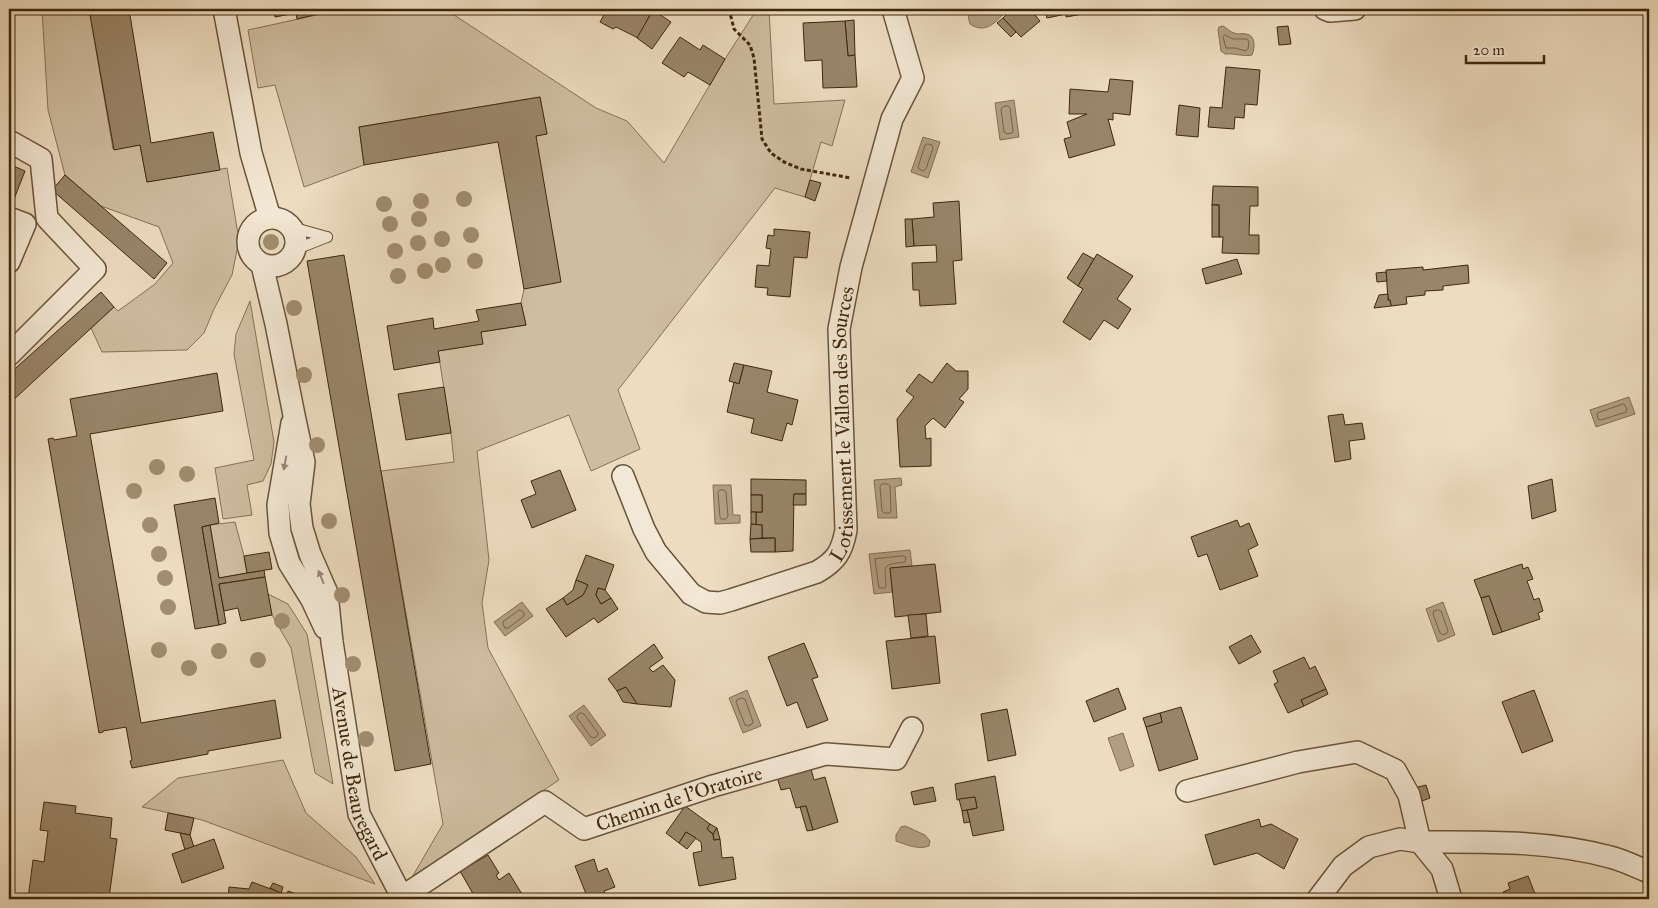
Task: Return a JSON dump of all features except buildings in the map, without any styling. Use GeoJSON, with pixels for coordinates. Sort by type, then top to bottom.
{"type":"FeatureCollection","features":[{"type":"Feature","properties":{"kind":"street"},"geometry":{"type":"LineString","coordinates":[[224,9],[251,153],[270,218]]}},
{"type":"Feature","properties":{"kind":"street","name":"Lotissement le Vallon des Sources"},"geometry":{"type":"LineString","coordinates":[[623,476],[644,529],[656,552],[691,594],[706,602],[720,603],[817,572],[829,565],[837,556],[843,545],[846,530],[839,329],[851,267],[892,119],[913,78],[893,9]]}},
{"type":"Feature","properties":{"kind":"street"},"geometry":{"type":"LineString","coordinates":[[1325,9],[1355,9]]}},
{"type":"Feature","properties":{"kind":"street"},"geometry":{"type":"LineString","coordinates":[[9,141],[41,159],[48,218],[95,269],[9,355]]}},
{"type":"Feature","properties":{"kind":"street"},"geometry":{"type":"LineString","coordinates":[[250,231],[255,224],[262,220],[278,219],[291,227],[296,242],[279,260],[250,254],[248,238],[250,231],[251,153]]}},
{"type":"Feature","properties":{"kind":"street"},"geometry":{"type":"LineString","coordinates":[[9,218],[25,224],[9,262]]}},
{"type":"Feature","properties":{"kind":"street","name":"Avenue de Beauregard"},"geometry":{"type":"LineString","coordinates":[[279,260],[276,324],[294,415],[278,504],[280,534],[289,563],[312,600],[332,642],[359,814],[403,898]]}},
{"type":"Feature","properties":{"kind":"street","name":"Chemin de l'Oratoire"},"geometry":{"type":"LineString","coordinates":[[403,898],[545,802],[584,829],[713,786],[826,754],[896,759],[912,728]]}},
{"type":"Feature","properties":{"kind":"street"},"geometry":{"type":"LineString","coordinates":[[1187,791],[1298,762],[1357,752],[1394,770],[1409,795],[1420,842],[1442,870],[1451,899]]}},
{"type":"Feature","properties":{"kind":"street"},"geometry":{"type":"LineString","coordinates":[[1318,899],[1343,866],[1369,847],[1400,839],[1420,842],[1549,844],[1611,857],[1649,872]]}},
{"type":"Feature","properties":{"kind":"lane"},"geometry":{"type":"LineString","coordinates":[[279,260],[327,237],[291,227]]}},
{"type":"Feature","properties":{"kind":"path"},"geometry":{"type":"LineString","coordinates":[[729,9],[734,29],[750,45],[754,58],[762,140],[771,153],[784,162],[801,169],[875,183]]}},
{"type":"Feature","properties":{"kind":"shaded area"},"geometry":{"type":"Polygon","coordinates":[[[42,9],[89,9],[113,149],[140,145],[147,182],[227,168],[239,240],[232,275],[204,333],[187,350],[102,352],[91,328],[114,307],[118,311],[155,284],[173,263],[159,227],[101,206],[65,175],[48,110],[42,9]]]}},
{"type":"Feature","properties":{"kind":"shaded area"},"geometry":{"type":"Polygon","coordinates":[[[344,9],[445,9],[596,108],[627,121],[664,163],[725,59],[757,9],[769,9],[774,104],[845,100],[832,146],[821,142],[805,197],[775,188],[618,390],[640,449],[591,471],[569,415],[477,451],[489,560],[482,603],[488,648],[559,780],[411,879],[443,824],[381,471],[454,462],[438,351],[482,344],[481,332],[526,325],[521,303],[524,289],[536,136],[547,134],[540,97],[359,127],[364,165],[304,187],[275,85],[258,88],[248,30],[344,9]]]}},
{"type":"Feature","properties":{"kind":"shaded area"},"geometry":{"type":"Polygon","coordinates":[[[250,301],[274,442],[271,464],[263,481],[247,485],[252,515],[223,519],[215,468],[254,460],[234,354],[236,334],[250,301]]]}},
{"type":"Feature","properties":{"kind":"shaded area"},"geometry":{"type":"Polygon","coordinates":[[[235,522],[247,573],[219,578],[210,525],[235,522]]]}},
{"type":"Feature","properties":{"kind":"shaded area"},"geometry":{"type":"Polygon","coordinates":[[[268,594],[288,604],[307,634],[333,784],[315,773],[291,648],[272,615],[268,594]]]}},
{"type":"Feature","properties":{"kind":"shaded area"},"geometry":{"type":"Polygon","coordinates":[[[283,760],[306,813],[356,857],[375,884],[202,820],[142,807],[178,778],[283,760]]]}},
{"type":"Feature","properties":{"kind":"water"},"geometry":{"type":"Polygon","coordinates":[[[972,9],[1007,10],[991,25],[981,28],[970,24],[968,16],[972,9]]]}},
{"type":"Feature","properties":{"kind":"water"},"geometry":{"type":"Polygon","coordinates":[[[1223,26],[1237,34],[1246,34],[1252,37],[1254,49],[1252,55],[1225,54],[1221,51],[1218,30],[1219,27],[1223,26]]]}},
{"type":"Feature","properties":{"kind":"water"},"geometry":{"type":"Polygon","coordinates":[[[1014,100],[1019,137],[1000,140],[995,103],[1014,100]]]}},
{"type":"Feature","properties":{"kind":"water"},"geometry":{"type":"Polygon","coordinates":[[[923,137],[940,142],[928,178],[911,172],[923,137]]]}},
{"type":"Feature","properties":{"kind":"water"},"geometry":{"type":"Polygon","coordinates":[[[1629,397],[1635,414],[1596,427],[1590,410],[1629,397]]]}},
{"type":"Feature","properties":{"kind":"water"},"geometry":{"type":"Polygon","coordinates":[[[901,478],[902,485],[895,487],[897,518],[878,518],[874,480],[901,478]]]}},
{"type":"Feature","properties":{"kind":"water"},"geometry":{"type":"Polygon","coordinates":[[[713,485],[731,485],[733,515],[740,515],[740,523],[715,524],[713,485]]]}},
{"type":"Feature","properties":{"kind":"water"},"geometry":{"type":"Polygon","coordinates":[[[910,550],[912,566],[890,568],[892,592],[874,594],[869,554],[910,550]]]}},
{"type":"Feature","properties":{"kind":"water"},"geometry":{"type":"Polygon","coordinates":[[[522,602],[533,616],[505,636],[494,622],[522,602]]]}},
{"type":"Feature","properties":{"kind":"water"},"geometry":{"type":"Polygon","coordinates":[[[1443,602],[1455,635],[1438,642],[1426,609],[1443,602]]]}},
{"type":"Feature","properties":{"kind":"water"},"geometry":{"type":"Polygon","coordinates":[[[747,690],[761,726],[743,733],[729,698],[747,690]]]}},
{"type":"Feature","properties":{"kind":"water"},"geometry":{"type":"Polygon","coordinates":[[[584,705],[606,735],[591,746],[569,716],[584,705]]]}},
{"type":"Feature","properties":{"kind":"water"},"geometry":{"type":"Polygon","coordinates":[[[1123,733],[1134,766],[1120,771],[1108,738],[1123,733]]]}},
{"type":"Feature","properties":{"kind":"water"},"geometry":{"type":"Polygon","coordinates":[[[905,826],[925,835],[930,841],[929,846],[917,847],[896,841],[896,835],[901,827],[905,826]]]}}]}
